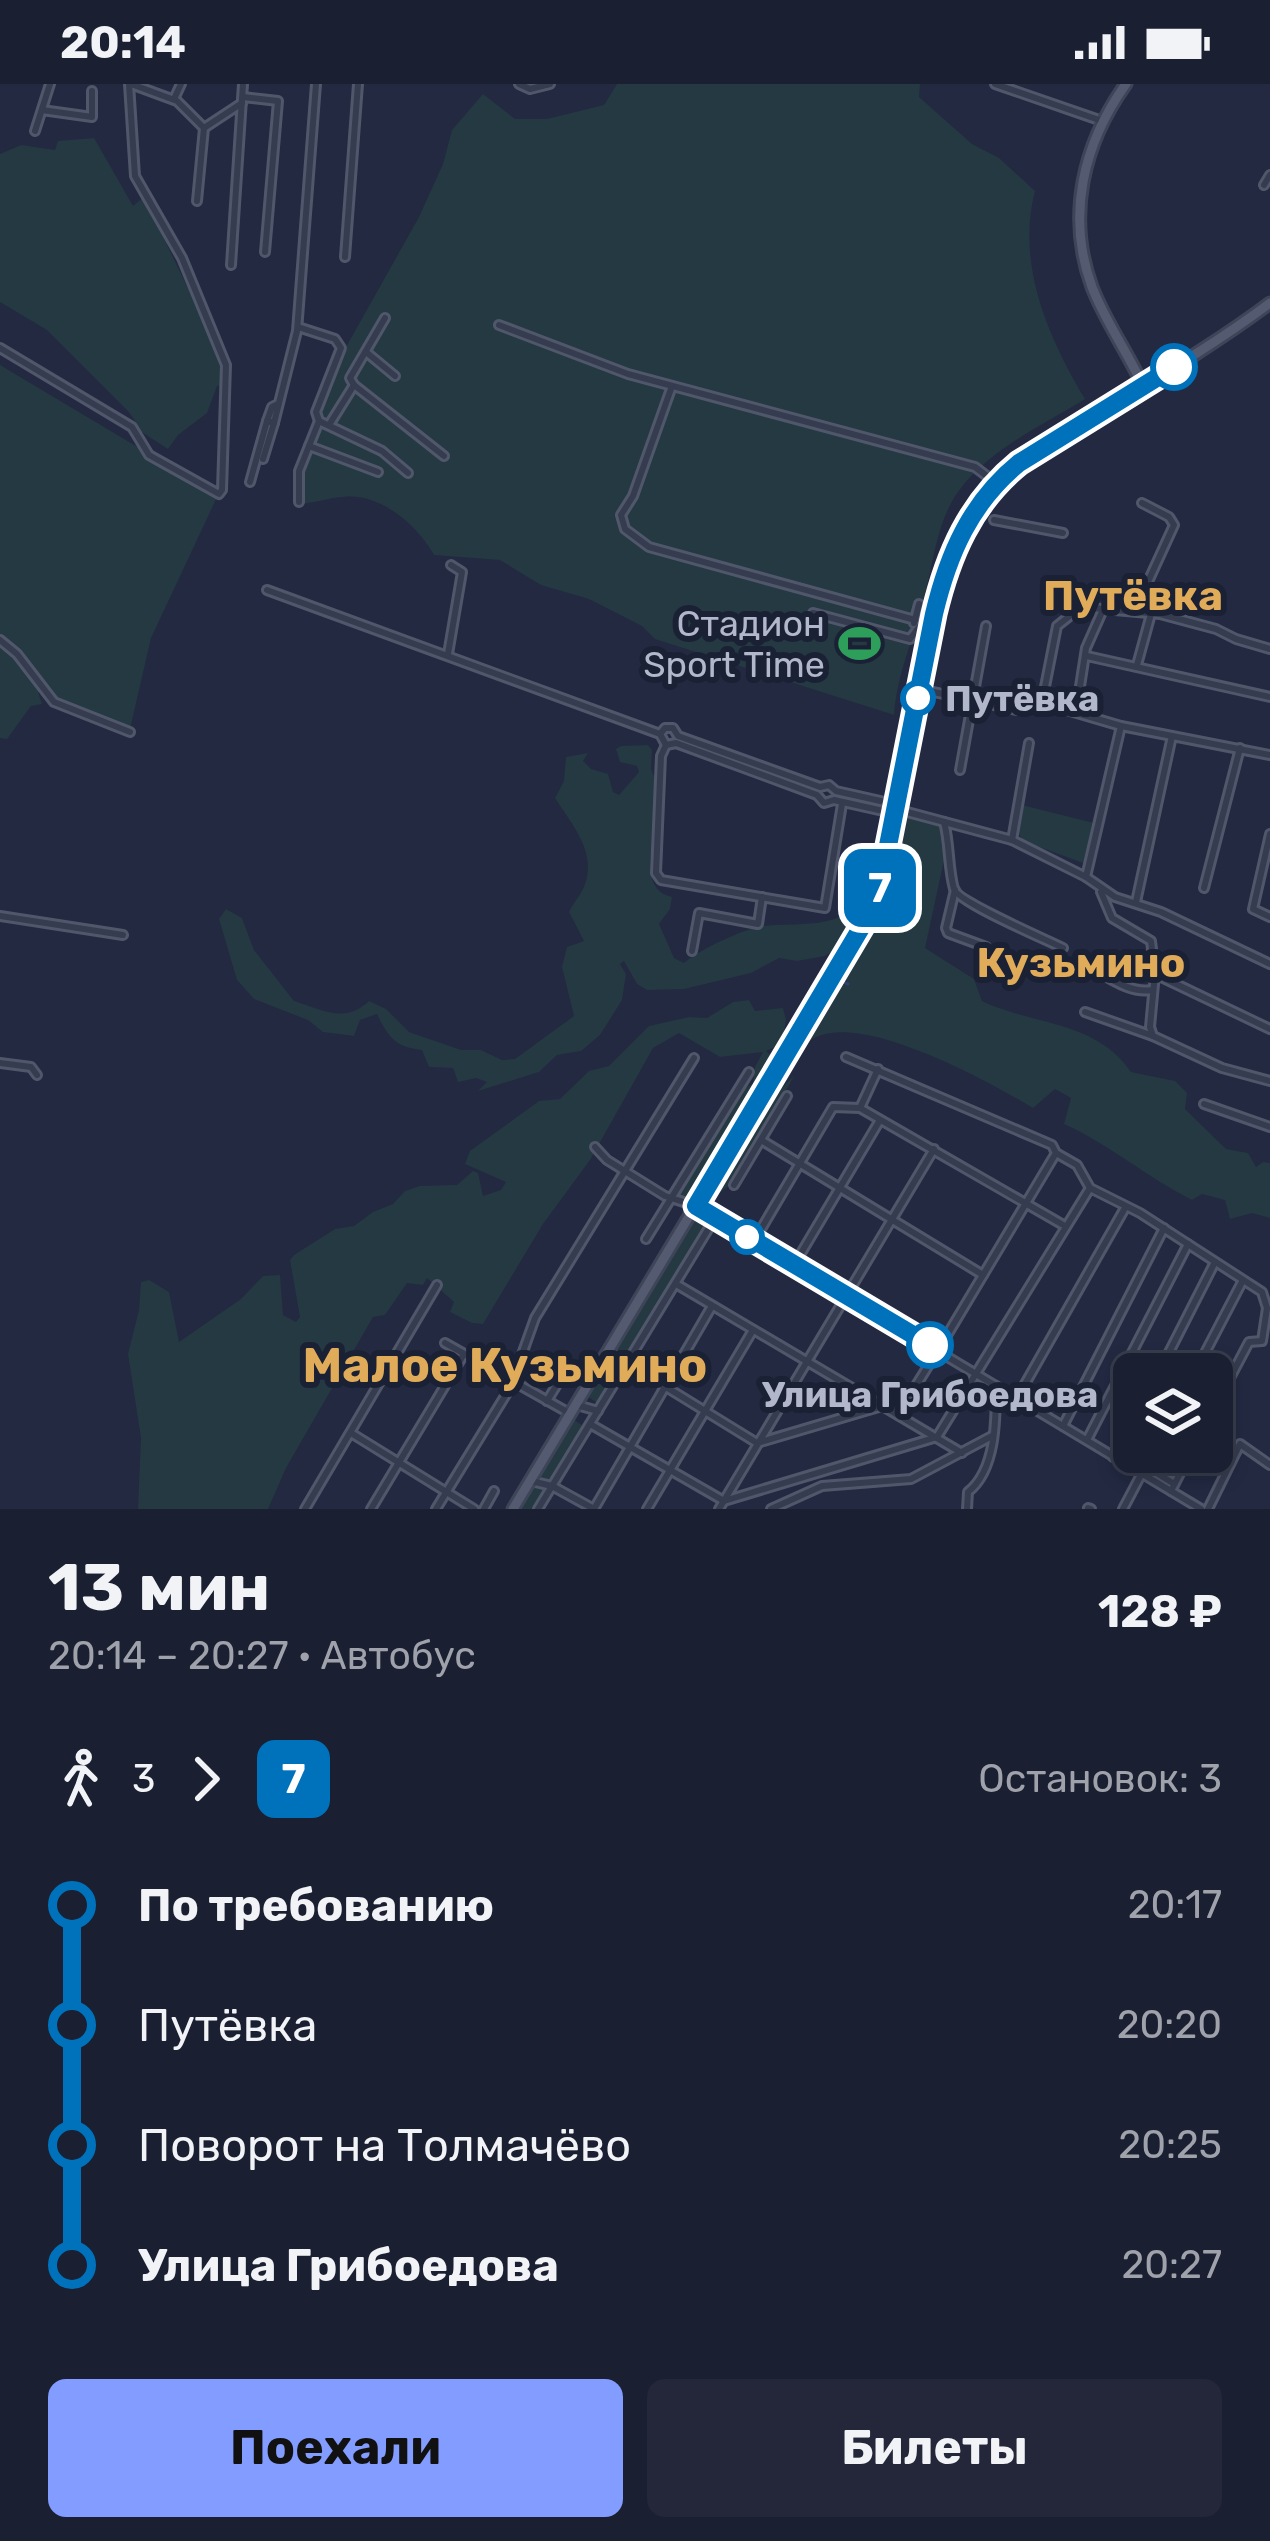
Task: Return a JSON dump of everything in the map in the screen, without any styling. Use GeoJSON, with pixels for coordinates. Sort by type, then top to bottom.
{"type":"FeatureCollection","features":[{"type":"Feature","properties":{"kind":"main road"},"geometry":{"type":"LineString","coordinates":[[1123,86],[1091,149],[1079,203],[1083,254],[1097,298],[1146,385]]}},
{"type":"Feature","properties":{"kind":"main road"},"geometry":{"type":"LineString","coordinates":[[1123,86],[1094,149],[1083,221],[1100,296],[1146,385]]}},
{"type":"Feature","properties":{"kind":"main road"},"geometry":{"type":"LineString","coordinates":[[513,1509],[580,1405],[877,901],[920,689],[922,625],[956,543],[996,483],[1034,452],[1270,302]]}},
{"type":"Feature","properties":{"kind":"street"},"geometry":{"type":"LineString","coordinates":[[35,131],[50,84]]}},
{"type":"Feature","properties":{"kind":"street"},"geometry":{"type":"LineString","coordinates":[[0,348],[132,428],[149,455],[219,494],[229,383],[226,364],[182,258],[135,176],[130,84],[173,99],[204,128]]}},
{"type":"Feature","properties":{"kind":"street"},"geometry":{"type":"LineString","coordinates":[[173,99],[181,84]]}},
{"type":"Feature","properties":{"kind":"street"},"geometry":{"type":"LineString","coordinates":[[231,265],[243,84]]}},
{"type":"Feature","properties":{"kind":"street"},"geometry":{"type":"LineString","coordinates":[[250,482],[278,404],[298,327],[316,84]]}},
{"type":"Feature","properties":{"kind":"street"},"geometry":{"type":"LineString","coordinates":[[345,256],[358,84]]}},
{"type":"Feature","properties":{"kind":"street"},"geometry":{"type":"LineString","coordinates":[[519,84],[530,89],[550,84]]}},
{"type":"Feature","properties":{"kind":"street"},"geometry":{"type":"LineString","coordinates":[[995,84],[1102,121]]}},
{"type":"Feature","properties":{"kind":"street"},"geometry":{"type":"LineString","coordinates":[[42,110],[92,117],[92,91]]}},
{"type":"Feature","properties":{"kind":"street"},"geometry":{"type":"LineString","coordinates":[[197,200],[204,128],[243,100],[278,101],[265,252]]}},
{"type":"Feature","properties":{"kind":"street"},"geometry":{"type":"LineString","coordinates":[[1264,185],[1270,175]]}},
{"type":"Feature","properties":{"kind":"street"},"geometry":{"type":"LineString","coordinates":[[385,319],[350,378],[354,386],[444,456]]}},
{"type":"Feature","properties":{"kind":"street"},"geometry":{"type":"LineString","coordinates":[[499,325],[628,374],[975,467],[996,483]]}},
{"type":"Feature","properties":{"kind":"street"},"geometry":{"type":"LineString","coordinates":[[298,327],[335,339],[340,347],[299,471],[299,502]]}},
{"type":"Feature","properties":{"kind":"street"},"geometry":{"type":"LineString","coordinates":[[366,352],[395,376]]}},
{"type":"Feature","properties":{"kind":"street"},"geometry":{"type":"LineString","coordinates":[[329,425],[354,386]]}},
{"type":"Feature","properties":{"kind":"street"},"geometry":{"type":"LineString","coordinates":[[672,386],[622,515],[625,529],[649,547],[922,625]]}},
{"type":"Feature","properties":{"kind":"street"},"geometry":{"type":"LineString","coordinates":[[319,421],[382,451],[408,473]]}},
{"type":"Feature","properties":{"kind":"street"},"geometry":{"type":"LineString","coordinates":[[263,459],[270,422]]}},
{"type":"Feature","properties":{"kind":"street"},"geometry":{"type":"LineString","coordinates":[[309,446],[378,472]]}},
{"type":"Feature","properties":{"kind":"street"},"geometry":{"type":"LineString","coordinates":[[1134,612],[1174,525],[1169,517],[1142,503]]}},
{"type":"Feature","properties":{"kind":"street"},"geometry":{"type":"LineString","coordinates":[[994,520],[1063,533]]}},
{"type":"Feature","properties":{"kind":"street"},"geometry":{"type":"LineString","coordinates":[[448,654],[462,572],[451,566]]}},
{"type":"Feature","properties":{"kind":"street"},"geometry":{"type":"LineString","coordinates":[[268,590],[661,734],[666,745]]}},
{"type":"Feature","properties":{"kind":"street"},"geometry":{"type":"LineString","coordinates":[[1135,665],[1148,614],[1141,603]]}},
{"type":"Feature","properties":{"kind":"street"},"geometry":{"type":"LineString","coordinates":[[813,613],[910,639],[922,625],[920,604]]}},
{"type":"Feature","properties":{"kind":"street"},"geometry":{"type":"LineString","coordinates":[[1042,701],[1057,626],[1070,612],[1085,606],[1223,631],[1270,649]]}},
{"type":"Feature","properties":{"kind":"street"},"geometry":{"type":"LineString","coordinates":[[1076,712],[1085,648],[1102,611]]}},
{"type":"Feature","properties":{"kind":"street"},"geometry":{"type":"LineString","coordinates":[[960,770],[986,626]]}},
{"type":"Feature","properties":{"kind":"street"},"geometry":{"type":"LineString","coordinates":[[0,640],[17,654],[54,702],[130,731]]}},
{"type":"Feature","properties":{"kind":"street"},"geometry":{"type":"LineString","coordinates":[[1087,656],[1270,697]]}},
{"type":"Feature","properties":{"kind":"street"},"geometry":{"type":"LineString","coordinates":[[920,689],[1016,710],[1019,696],[1121,725],[1270,755]]}},
{"type":"Feature","properties":{"kind":"street"},"geometry":{"type":"LineString","coordinates":[[1086,877],[1121,725]]}},
{"type":"Feature","properties":{"kind":"street"},"geometry":{"type":"LineString","coordinates":[[661,734],[670,728],[677,739],[819,791],[824,803],[838,798],[896,809],[1012,840],[1086,877],[1099,889],[1270,964]]}},
{"type":"Feature","properties":{"kind":"street"},"geometry":{"type":"LineString","coordinates":[[1136,903],[1172,736]]}},
{"type":"Feature","properties":{"kind":"street"},"geometry":{"type":"LineString","coordinates":[[677,739],[666,745],[661,756],[657,877],[825,908],[838,798],[830,785],[819,791]]}},
{"type":"Feature","properties":{"kind":"street"},"geometry":{"type":"LineString","coordinates":[[1012,840],[1029,743]]}},
{"type":"Feature","properties":{"kind":"street"},"geometry":{"type":"LineString","coordinates":[[1204,888],[1240,748]]}},
{"type":"Feature","properties":{"kind":"street"},"geometry":{"type":"LineString","coordinates":[[944,822],[955,890],[946,928],[948,933],[986,947],[986,970]]}},
{"type":"Feature","properties":{"kind":"street"},"geometry":{"type":"LineString","coordinates":[[1270,836],[1266,878],[1253,909],[1270,917]]}},
{"type":"Feature","properties":{"kind":"street"},"geometry":{"type":"LineString","coordinates":[[1099,889],[1112,918],[1151,941],[1153,1036]]}},
{"type":"Feature","properties":{"kind":"street"},"geometry":{"type":"LineString","coordinates":[[955,890],[962,900],[1064,948]]}},
{"type":"Feature","properties":{"kind":"street"},"geometry":{"type":"LineString","coordinates":[[692,951],[699,913],[758,924],[762,897]]}},
{"type":"Feature","properties":{"kind":"street"},"geometry":{"type":"LineString","coordinates":[[0,916],[123,935]]}},
{"type":"Feature","properties":{"kind":"street"},"geometry":{"type":"LineString","coordinates":[[1086,965],[1124,986],[1152,990]]}},
{"type":"Feature","properties":{"kind":"street"},"geometry":{"type":"LineString","coordinates":[[1155,974],[1270,1030]]}},
{"type":"Feature","properties":{"kind":"street"},"geometry":{"type":"LineString","coordinates":[[1085,1012],[1222,1068],[1270,1081]]}},
{"type":"Feature","properties":{"kind":"street"},"geometry":{"type":"LineString","coordinates":[[846,1057],[1052,1144],[1056,1153],[1077,1165],[1090,1188],[1164,1228],[1262,1292],[1266,1300],[1262,1341],[1249,1342],[1233,1372]]}},
{"type":"Feature","properties":{"kind":"street"},"geometry":{"type":"LineString","coordinates":[[436,1509],[512,1383],[535,1318],[694,1058]]}},
{"type":"Feature","properties":{"kind":"street"},"geometry":{"type":"LineString","coordinates":[[0,1063],[31,1067],[37,1076]]}},
{"type":"Feature","properties":{"kind":"street"},"geometry":{"type":"LineString","coordinates":[[860,1108],[878,1069]]}},
{"type":"Feature","properties":{"kind":"street"},"geometry":{"type":"LineString","coordinates":[[646,1239],[749,1072]]}},
{"type":"Feature","properties":{"kind":"street"},"geometry":{"type":"LineString","coordinates":[[734,1185],[787,1096]]}},
{"type":"Feature","properties":{"kind":"street"},"geometry":{"type":"LineString","coordinates":[[1204,1104],[1270,1127]]}},
{"type":"Feature","properties":{"kind":"street"},"geometry":{"type":"LineString","coordinates":[[754,1241],[833,1107],[860,1108],[1065,1226]]}},
{"type":"Feature","properties":{"kind":"street"},"geometry":{"type":"LineString","coordinates":[[794,1265],[880,1120]]}},
{"type":"Feature","properties":{"kind":"street"},"geometry":{"type":"LineString","coordinates":[[761,1140],[983,1275]]}},
{"type":"Feature","properties":{"kind":"street"},"geometry":{"type":"LineString","coordinates":[[595,1147],[607,1160],[696,1206],[1113,1457]]}},
{"type":"Feature","properties":{"kind":"street"},"geometry":{"type":"LineString","coordinates":[[721,1505],[934,1149]]}},
{"type":"Feature","properties":{"kind":"street"},"geometry":{"type":"LineString","coordinates":[[609,1352],[757,1443],[899,1401],[912,1391],[1056,1153]]}},
{"type":"Feature","properties":{"kind":"street"},"geometry":{"type":"LineString","coordinates":[[721,1505],[937,1437],[1090,1188]]}},
{"type":"Feature","properties":{"kind":"street"},"geometry":{"type":"LineString","coordinates":[[1017,1398],[1124,1208]]}},
{"type":"Feature","properties":{"kind":"street"},"geometry":{"type":"LineString","coordinates":[[538,1509],[716,1218]]}},
{"type":"Feature","properties":{"kind":"street"},"geometry":{"type":"LineString","coordinates":[[1063,1426],[1164,1228]]}},
{"type":"Feature","properties":{"kind":"street"},"geometry":{"type":"LineString","coordinates":[[1087,1440],[1189,1244]]}},
{"type":"Feature","properties":{"kind":"street"},"geometry":{"type":"LineString","coordinates":[[1169,1353],[1215,1262]]}},
{"type":"Feature","properties":{"kind":"street"},"geometry":{"type":"LineString","coordinates":[[1205,1353],[1243,1281]]}},
{"type":"Feature","properties":{"kind":"street"},"geometry":{"type":"LineString","coordinates":[[674,1284],[962,1453]]}},
{"type":"Feature","properties":{"kind":"street"},"geometry":{"type":"LineString","coordinates":[[305,1509],[437,1285]]}},
{"type":"Feature","properties":{"kind":"street"},"geometry":{"type":"LineString","coordinates":[[531,1480],[594,1509],[712,1306]]}},
{"type":"Feature","properties":{"kind":"street"},"geometry":{"type":"LineString","coordinates":[[647,1509],[753,1330]]}},
{"type":"Feature","properties":{"kind":"street"},"geometry":{"type":"LineString","coordinates":[[445,1343],[547,1401],[598,1411]]}},
{"type":"Feature","properties":{"kind":"street"},"geometry":{"type":"LineString","coordinates":[[371,1509],[464,1354]]}},
{"type":"Feature","properties":{"kind":"street"},"geometry":{"type":"LineString","coordinates":[[547,1401],[564,1372]]}},
{"type":"Feature","properties":{"kind":"street"},"geometry":{"type":"LineString","coordinates":[[967,1509],[968,1492],[985,1474],[996,1386]]}},
{"type":"Feature","properties":{"kind":"street"},"geometry":{"type":"LineString","coordinates":[[590,1424],[671,1469],[721,1505]]}},
{"type":"Feature","properties":{"kind":"street"},"geometry":{"type":"LineString","coordinates":[[351,1433],[474,1509]]}},
{"type":"Feature","properties":{"kind":"street"},"geometry":{"type":"LineString","coordinates":[[771,1509],[822,1486],[911,1479],[992,1436]]}},
{"type":"Feature","properties":{"kind":"street"},"geometry":{"type":"LineString","coordinates":[[1156,1473],[1204,1509],[1240,1444],[1270,1465]]}},
{"type":"Feature","properties":{"kind":"street"},"geometry":{"type":"LineString","coordinates":[[1171,1486],[1179,1473]]}},
{"type":"Feature","properties":{"kind":"street"},"geometry":{"type":"LineString","coordinates":[[1124,1509],[1141,1474],[1171,1486]]}},
{"type":"Feature","properties":{"kind":"street"},"geometry":{"type":"LineString","coordinates":[[484,1509],[494,1491]]}},
{"type":"Feature","properties":{"kind":"street"},"geometry":{"type":"LineString","coordinates":[[737,1497],[741,1509]]}},
{"type":"Feature","properties":{"kind":"shaded area"},"geometry":{"type":"Polygon","coordinates":[[[617,84],[920,84],[919,97],[1035,191],[1030,246],[1039,299],[1085,399],[1000,451],[970,477],[951,503],[940,529],[894,715],[655,639],[642,626],[589,599],[541,585],[500,560],[434,555],[408,523],[371,500],[343,497],[296,504],[332,372],[419,217],[443,164],[452,130],[483,94],[515,119],[547,119],[604,105],[617,84]]]}},
{"type":"Feature","properties":{"kind":"shaded area"},"geometry":{"type":"Polygon","coordinates":[[[94,138],[133,206],[144,197],[226,378],[217,386],[207,413],[168,449],[134,427],[136,422],[128,411],[47,330],[0,302],[0,154],[21,145],[55,150],[58,141],[94,138]]]}},
{"type":"Feature","properties":{"kind":"shaded area"},"geometry":{"type":"Polygon","coordinates":[[[0,365],[218,495],[151,638],[130,729],[38,692],[42,704],[31,706],[7,739],[0,738],[0,365]]]}},
{"type":"Feature","properties":{"kind":"shaded area"},"geometry":{"type":"Polygon","coordinates":[[[648,745],[655,778],[650,871],[657,888],[672,897],[659,924],[674,958],[684,963],[755,928],[830,920],[852,909],[860,898],[836,949],[797,961],[779,958],[751,973],[684,989],[647,990],[637,984],[624,961],[620,964],[626,974],[622,1000],[600,1035],[581,1051],[557,1055],[539,1072],[478,1091],[487,1082],[476,1078],[458,1082],[453,1068],[429,1067],[422,1050],[394,1040],[377,1014],[360,1020],[354,1036],[323,1032],[308,1020],[254,999],[237,980],[219,919],[226,909],[242,918],[254,950],[294,1001],[342,1013],[369,1001],[386,1009],[409,1032],[461,1050],[515,1059],[574,1016],[562,967],[567,947],[584,941],[569,912],[584,887],[588,863],[581,840],[555,798],[564,781],[566,757],[588,753],[583,761],[608,774],[613,792],[619,795],[639,772],[637,766],[620,762],[616,749],[648,745]]]}},
{"type":"Feature","properties":{"kind":"shaded area"},"geometry":{"type":"Polygon","coordinates":[[[1022,805],[1094,823],[1083,863],[1023,841],[1018,832],[1022,805]]]}},
{"type":"Feature","properties":{"kind":"shaded area"},"geometry":{"type":"Polygon","coordinates":[[[900,815],[942,824],[948,842],[925,948],[974,979],[982,1001],[1100,1042],[1131,1072],[1175,1081],[1187,1093],[1185,1109],[1226,1149],[1248,1153],[1256,1167],[1270,1163],[1270,1218],[1252,1213],[1230,1219],[1225,1200],[1202,1194],[1192,1200],[1175,1191],[1064,1124],[1071,1098],[1055,1089],[1033,1108],[928,1054],[867,1035],[819,1036],[794,1051],[822,1012],[818,1011],[834,982],[844,985],[847,981],[841,976],[882,899],[900,815]]]}},
{"type":"Feature","properties":{"kind":"shaded area"},"geometry":{"type":"Polygon","coordinates":[[[749,1000],[755,1011],[783,1008],[782,1044],[766,1051],[776,1059],[764,1083],[755,1085],[760,1091],[695,1199],[674,1194],[721,1116],[753,1084],[763,1052],[720,1057],[679,1033],[653,1048],[590,1160],[543,1224],[483,1324],[450,1312],[454,1302],[427,1278],[423,1285],[407,1283],[385,1315],[373,1317],[286,1468],[268,1509],[138,1509],[141,1438],[128,1354],[141,1282],[149,1280],[169,1292],[179,1342],[241,1299],[263,1276],[280,1275],[283,1315],[296,1322],[300,1317],[290,1260],[294,1255],[420,1186],[457,1185],[473,1171],[478,1173],[483,1196],[501,1190],[506,1182],[465,1164],[470,1151],[539,1101],[560,1099],[589,1071],[609,1066],[649,1026],[707,1018],[733,1002],[749,1000]]]}},
{"type":"Feature","properties":{"kind":"shaded area"},"geometry":{"type":"Polygon","coordinates":[[[782,1071],[787,1074],[780,1090],[794,1076],[734,1182],[718,1194],[712,1190],[782,1071]]]}},
{"type":"Feature","properties":{"kind":"shaded area"},"geometry":{"type":"Polygon","coordinates":[[[694,1221],[709,1223],[597,1403],[587,1396],[694,1221]]]}},
{"type":"Feature","properties":{"kind":"shaded area"},"geometry":{"type":"Polygon","coordinates":[[[574,1420],[585,1427],[534,1509],[521,1509],[574,1420]]]}},
{"type":"Feature","properties":{"kind":"waterway"},"geometry":{"type":"LineString","coordinates":[[843,982],[848,984]]}},
{"type":"Feature","properties":{"kind":"bus line","name":"7"},"geometry":{"type":"LineString","coordinates":[[930,1345],[696,1206],[877,901],[934,614],[945,569],[965,525],[996,483],[1019,463],[1174,367]]}},
{"type":"Feature","properties":{"kind":"place","name":"Стадион Sport Time"},"geometry":{"type":"Point","coordinates":[859,644]}},
{"type":"Feature","properties":{"kind":"place","name":"Путёвка"},"geometry":{"type":"Point","coordinates":[918,698]}},
{"type":"Feature","properties":{"kind":"place","name":"Улица Грибоедова"},"geometry":{"type":"Point","coordinates":[930,1345]}},
{"type":"Feature","properties":{"kind":"district","name":"Путёвка"},"geometry":{"type":"Point","coordinates":[1133,595]}},
{"type":"Feature","properties":{"kind":"district","name":"Кузьмино"},"geometry":{"type":"Point","coordinates":[1081,962]}},
{"type":"Feature","properties":{"kind":"district","name":"Малое Кузьмино"},"geometry":{"type":"Point","coordinates":[505,1365]}}]}
